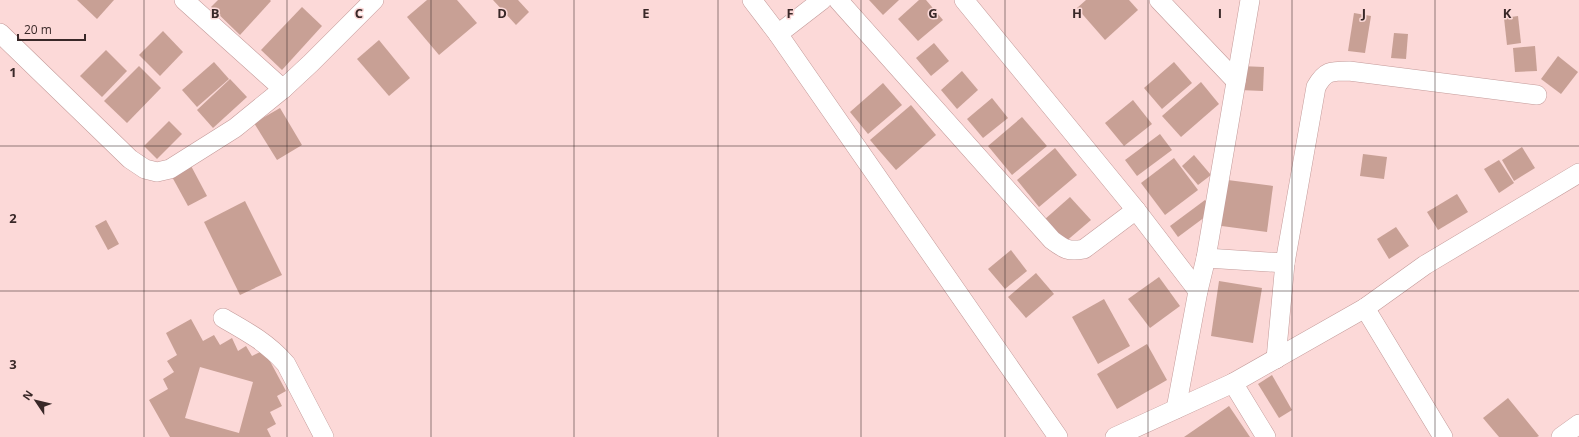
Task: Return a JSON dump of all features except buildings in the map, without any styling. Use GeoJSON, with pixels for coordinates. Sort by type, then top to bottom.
{"type":"FeatureCollection","features":[{"type":"Feature","properties":{"kind":"street"},"geometry":{"type":"LineString","coordinates":[[0,33],[130,159],[145,169],[157,172],[170,169],[235,128],[283,90],[374,0]]}},
{"type":"Feature","properties":{"kind":"street"},"geometry":{"type":"LineString","coordinates":[[752,0],[778,34],[1058,437]]}},
{"type":"Feature","properties":{"kind":"street"},"geometry":{"type":"LineString","coordinates":[[778,34],[822,0]]}},
{"type":"Feature","properties":{"kind":"street"},"geometry":{"type":"LineString","coordinates":[[838,0],[1052,240],[1066,250],[1075,251],[1084,249],[1136,210]]}},
{"type":"Feature","properties":{"kind":"street"},"geometry":{"type":"LineString","coordinates":[[964,0],[1136,210],[1198,291]]}},
{"type":"Feature","properties":{"kind":"street"},"geometry":{"type":"LineString","coordinates":[[1160,0],[1236,81]]}},
{"type":"Feature","properties":{"kind":"street"},"geometry":{"type":"LineString","coordinates":[[1176,409],[1198,291],[1206,258],[1250,0]]}},
{"type":"Feature","properties":{"kind":"street"},"geometry":{"type":"LineString","coordinates":[[190,2],[283,90]]}},
{"type":"Feature","properties":{"kind":"street"},"geometry":{"type":"LineString","coordinates":[[1276,359],[1285,263],[1316,87],[1322,76],[1333,71],[1349,72],[1537,94]]}},
{"type":"Feature","properties":{"kind":"street"},"geometry":{"type":"LineString","coordinates":[[1115,437],[1233,383],[1276,359],[1365,308],[1425,265],[1579,173]]}},
{"type":"Feature","properties":{"kind":"street"},"geometry":{"type":"LineString","coordinates":[[1206,258],[1285,263]]}},
{"type":"Feature","properties":{"kind":"street"},"geometry":{"type":"LineString","coordinates":[[1365,308],[1442,437]]}},
{"type":"Feature","properties":{"kind":"street"},"geometry":{"type":"LineString","coordinates":[[223,318],[261,340],[278,354],[286,364],[324,437]]}},
{"type":"Feature","properties":{"kind":"street"},"geometry":{"type":"LineString","coordinates":[[1233,383],[1266,437]]}},
{"type":"Feature","properties":{"kind":"street"},"geometry":{"type":"LineString","coordinates":[[1561,437],[1579,424]]}}]}
